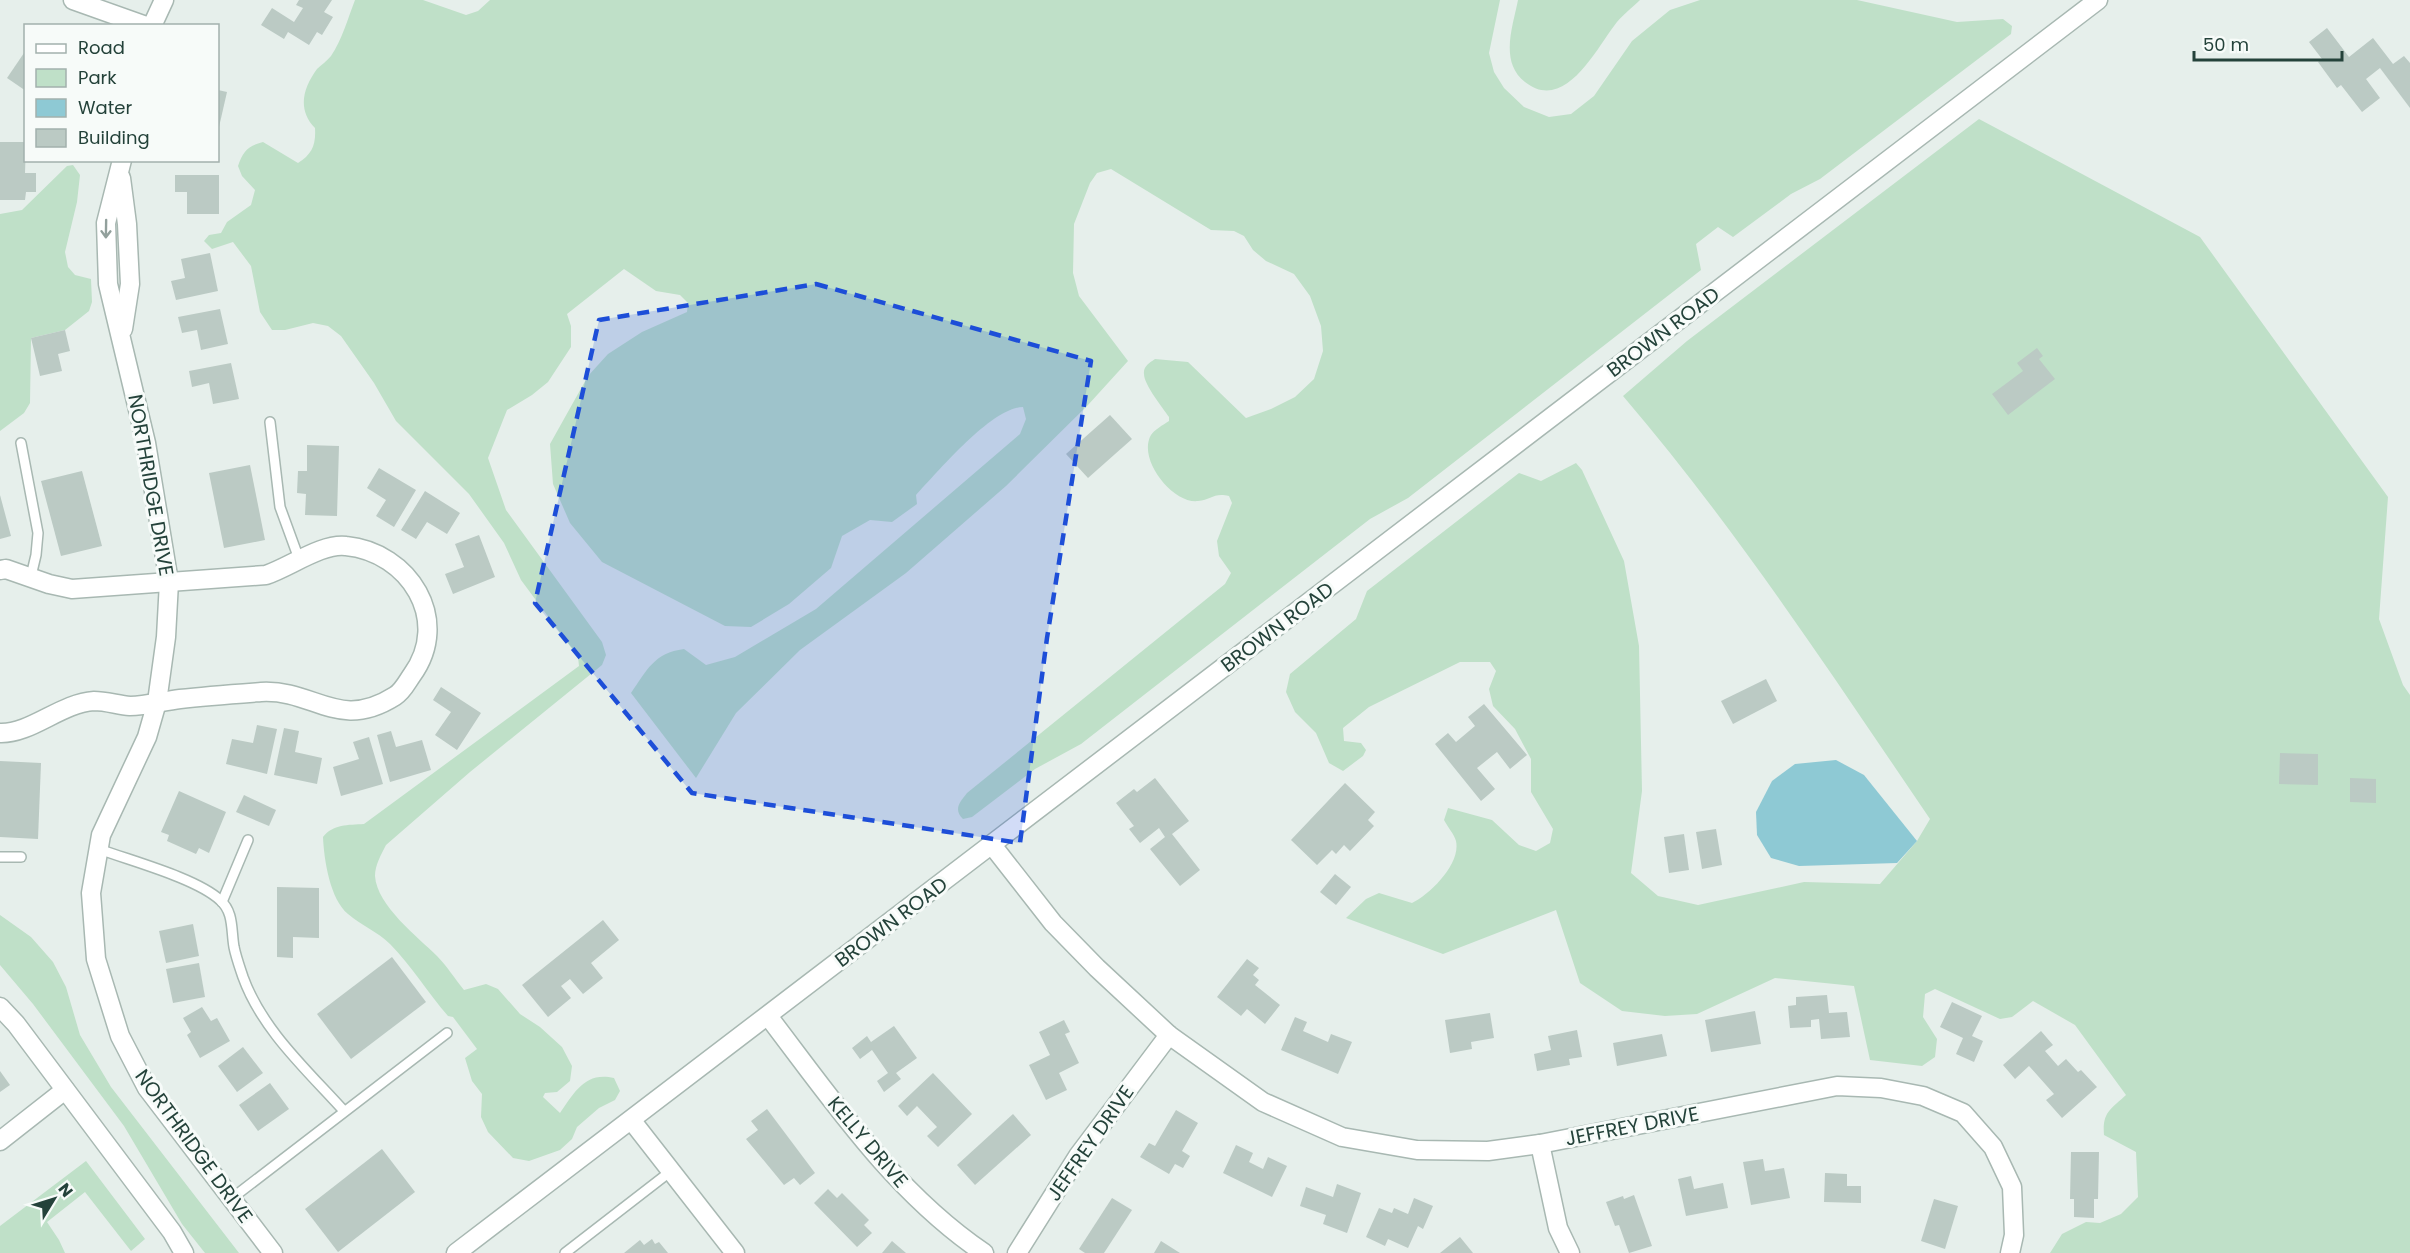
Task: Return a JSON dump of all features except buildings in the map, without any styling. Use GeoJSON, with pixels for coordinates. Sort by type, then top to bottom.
{"type":"FeatureCollection","features":[{"type":"Feature","properties":{"kind":"street"},"geometry":{"type":"LineString","coordinates":[[72,0],[140,24]]}},
{"type":"Feature","properties":{"kind":"street"},"geometry":{"type":"LineString","coordinates":[[153,24],[164,0]]}},
{"type":"Feature","properties":{"kind":"street","name":"BROWN ROAD"},"geometry":{"type":"LineString","coordinates":[[456,1253],[2098,0]]}},
{"type":"Feature","properties":{"kind":"street","name":"NORTHRIDGE DRIVE"},"geometry":{"type":"LineString","coordinates":[[121,166],[105,223],[108,284],[146,443],[169,582],[166,637],[157,702],[147,737],[101,835],[91,892],[96,959],[120,1036],[147,1088],[273,1253]]}},
{"type":"Feature","properties":{"kind":"street"},"geometry":{"type":"LineString","coordinates":[[0,570],[6,569],[49,584],[72,589],[169,582],[266,574],[286,568],[299,559],[319,551],[345,545],[372,552],[396,565],[416,588],[429,620],[427,648],[416,670],[399,694],[377,706],[351,711],[325,708],[295,696],[264,692],[131,706],[93,701],[65,708],[25,727],[0,733]]}},
{"type":"Feature","properties":{"kind":"street","name":"JEFFREY DRIVE"},"geometry":{"type":"LineString","coordinates":[[992,845],[1053,923],[1168,1035],[1263,1102],[1342,1137],[1417,1150],[1488,1151],[1540,1144],[1837,1086],[1881,1088],[1923,1096],[1963,1113],[1993,1147],[2013,1187],[2014,1235],[2010,1253]]}},
{"type":"Feature","properties":{"kind":"street"},"geometry":{"type":"LineString","coordinates":[[0,1007],[16,1024],[172,1232],[184,1253]]}},
{"type":"Feature","properties":{"kind":"street","name":"KELLY DRIVE"},"geometry":{"type":"LineString","coordinates":[[768,1016],[844,1118],[902,1184],[961,1238],[984,1253]]}},
{"type":"Feature","properties":{"kind":"street","name":"JEFFREY DRIVE"},"geometry":{"type":"LineString","coordinates":[[1017,1253],[1078,1156],[1168,1035]]}},
{"type":"Feature","properties":{"kind":"street"},"geometry":{"type":"LineString","coordinates":[[0,1141],[65,1090]]}},
{"type":"Feature","properties":{"kind":"street"},"geometry":{"type":"LineString","coordinates":[[632,1120],[735,1253]]}},
{"type":"Feature","properties":{"kind":"street"},"geometry":{"type":"LineString","coordinates":[[1540,1144],[1558,1228],[1570,1253]]}},
{"type":"Feature","properties":{"kind":"lane"},"geometry":{"type":"LineString","coordinates":[[270,423],[280,507],[299,559]]}},
{"type":"Feature","properties":{"kind":"lane"},"geometry":{"type":"LineString","coordinates":[[21,443],[38,533],[31,576]]}},
{"type":"Feature","properties":{"kind":"lane"},"geometry":{"type":"LineString","coordinates":[[222,902],[248,840]]}},
{"type":"Feature","properties":{"kind":"lane"},"geometry":{"type":"LineString","coordinates":[[99,849],[204,888],[222,902],[231,918],[234,947],[243,978],[260,1011],[293,1055],[344,1112]]}},
{"type":"Feature","properties":{"kind":"lane"},"geometry":{"type":"LineString","coordinates":[[0,857],[21,857]]}},
{"type":"Feature","properties":{"kind":"lane"},"geometry":{"type":"LineString","coordinates":[[231,1199],[447,1033]]}},
{"type":"Feature","properties":{"kind":"lane"},"geometry":{"type":"LineString","coordinates":[[566,1253],[671,1171]]}},
{"type":"Feature","properties":{"kind":"highlighted area"},"geometry":{"type":"Polygon","coordinates":[[[816,284],[1091,361],[1047,638],[1020,843],[692,793],[535,603],[599,320],[816,284]]]}},
{"type":"Feature","properties":{"kind":"green space"},"geometry":{"type":"Polygon","coordinates":[[[355,0],[423,0],[466,15],[478,11],[490,0],[1500,0],[1489,53],[1494,72],[1504,88],[1524,107],[1549,117],[1571,114],[1594,96],[1632,41],[1670,10],[1700,0],[1857,0],[1957,22],[2003,19],[2012,26],[2011,34],[1820,179],[1791,194],[1733,237],[1718,227],[1696,244],[1701,270],[1408,498],[1370,519],[1081,744],[1035,769],[972,817],[963,819],[958,809],[967,793],[1225,584],[1231,573],[1219,556],[1217,541],[1232,503],[1229,496],[1220,495],[1198,501],[1188,500],[1168,488],[1153,467],[1148,445],[1151,435],[1169,421],[1169,417],[1147,384],[1144,374],[1145,367],[1155,359],[1188,362],[1246,418],[1271,409],[1295,397],[1314,379],[1323,351],[1321,326],[1310,296],[1294,274],[1266,261],[1253,250],[1244,236],[1234,231],[1211,230],[1111,169],[1097,173],[1090,183],[1074,224],[1073,273],[1079,296],[1128,361],[1088,405],[1006,486],[906,573],[800,650],[736,713],[696,778],[631,693],[652,664],[665,654],[684,649],[706,665],[735,657],[816,609],[1020,434],[1026,419],[1023,407],[1010,410],[996,418],[966,442],[916,495],[917,504],[892,522],[870,520],[842,536],[831,568],[789,604],[751,627],[725,626],[602,562],[570,523],[553,484],[550,444],[588,376],[608,354],[642,332],[687,312],[688,303],[680,295],[656,291],[624,269],[567,314],[571,326],[571,347],[548,382],[507,410],[488,458],[506,510],[602,642],[606,655],[602,665],[470,772],[386,845],[375,872],[377,887],[390,909],[441,960],[464,990],[486,984],[498,989],[520,1014],[540,1027],[562,1047],[572,1066],[570,1081],[557,1092],[545,1093],[543,1097],[560,1113],[581,1085],[595,1078],[614,1078],[620,1091],[615,1100],[599,1108],[577,1127],[572,1139],[560,1150],[529,1161],[513,1158],[488,1132],[481,1117],[482,1094],[472,1081],[465,1058],[477,1049],[453,1017],[448,1016],[390,944],[353,918],[342,907],[329,879],[323,837],[336,827],[364,824],[579,666],[578,657],[521,580],[504,543],[469,494],[396,421],[374,383],[341,336],[328,326],[313,323],[285,330],[272,330],[260,312],[251,266],[233,242],[212,249],[204,241],[209,235],[221,233],[227,222],[251,205],[255,190],[242,176],[238,166],[247,150],[263,142],[298,163],[310,152],[314,144],[315,128],[306,114],[305,91],[317,69],[335,50],[355,0]]]}},
{"type":"Feature","properties":{"kind":"green space"},"geometry":{"type":"Polygon","coordinates":[[[1518,0],[1640,0],[1617,22],[1577,75],[1553,90],[1539,90],[1525,82],[1517,74],[1512,64],[1511,32],[1518,0]]]}},
{"type":"Feature","properties":{"kind":"green space"},"geometry":{"type":"Polygon","coordinates":[[[1979,119],[2200,237],[2388,497],[2379,619],[2403,685],[2410,695],[2410,1253],[2050,1253],[2062,1234],[2086,1222],[2100,1223],[2121,1214],[2138,1197],[2136,1152],[2104,1135],[2106,1116],[2126,1095],[2075,1025],[2033,1001],[2012,1017],[2000,1019],[1935,989],[1925,994],[1923,1017],[1937,1039],[1935,1057],[1922,1066],[1870,1060],[1854,986],[1775,978],[1697,1014],[1665,1016],[1622,1011],[1580,983],[1556,910],[1443,954],[1346,918],[1366,899],[1379,893],[1412,903],[1427,893],[1443,877],[1454,859],[1456,850],[1455,838],[1444,820],[1448,808],[1492,820],[1519,845],[1536,851],[1550,843],[1553,829],[1531,792],[1531,759],[1515,729],[1493,706],[1489,689],[1496,671],[1490,662],[1460,662],[1369,707],[1343,728],[1344,741],[1361,743],[1366,750],[1363,756],[1343,771],[1329,763],[1316,733],[1295,712],[1286,692],[1290,674],[1356,619],[1367,591],[1519,473],[1541,481],[1576,463],[1582,470],[1624,561],[1639,646],[1642,791],[1631,873],[1658,896],[1698,905],[1804,882],[1880,884],[1917,841],[1930,819],[1744,550],[1665,446],[1623,396],[1687,341],[1979,119]]]}},
{"type":"Feature","properties":{"kind":"green space"},"geometry":{"type":"Polygon","coordinates":[[[73,165],[80,175],[77,202],[65,252],[68,267],[75,275],[91,279],[92,302],[89,311],[65,330],[31,338],[30,403],[24,413],[0,431],[0,214],[22,210],[67,166],[73,165]]]}},
{"type":"Feature","properties":{"kind":"green space"},"geometry":{"type":"Polygon","coordinates":[[[0,915],[31,937],[53,962],[66,987],[80,1035],[111,1087],[239,1253],[205,1253],[182,1224],[124,1126],[33,1004],[0,965],[0,915]]]}},
{"type":"Feature","properties":{"kind":"green space"},"geometry":{"type":"Polygon","coordinates":[[[86,1161],[145,1239],[131,1251],[85,1192],[47,1222],[65,1253],[0,1253],[0,1226],[86,1161]]]}},
{"type":"Feature","properties":{"kind":"water"},"geometry":{"type":"Polygon","coordinates":[[[1836,760],[1864,775],[1917,841],[1897,863],[1799,866],[1771,858],[1757,835],[1756,812],[1772,781],[1795,764],[1836,760]]]}}]}
